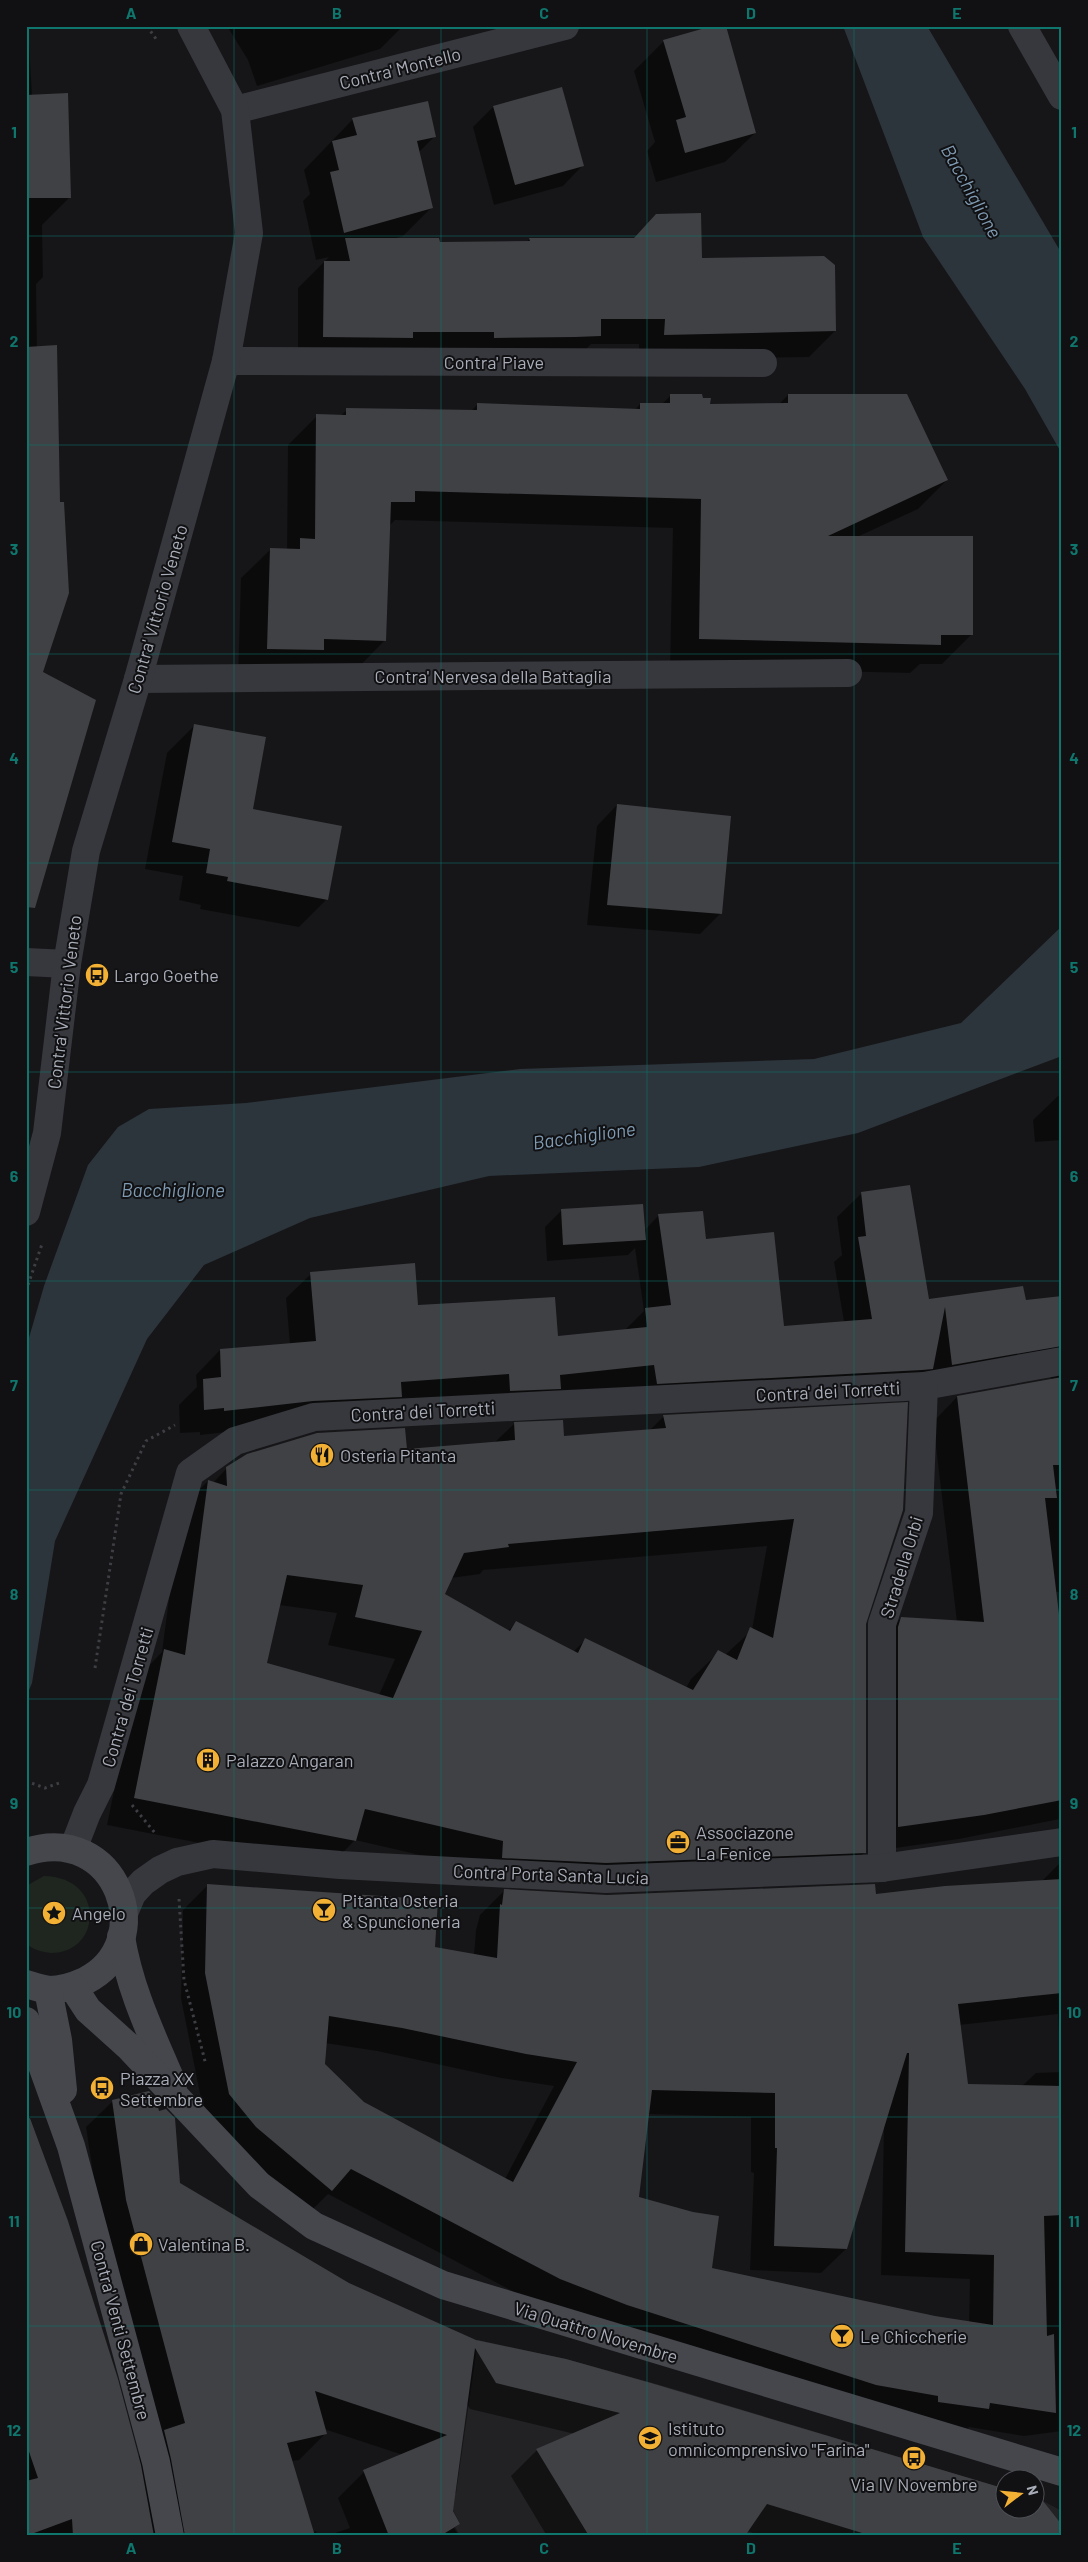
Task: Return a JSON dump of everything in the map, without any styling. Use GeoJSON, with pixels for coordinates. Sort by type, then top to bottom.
{"type":"FeatureCollection","features":[{"type":"Feature","properties":{"kind":"street","name":"Contra' Vittorio Veneto"},"geometry":{"type":"LineString","coordinates":[[28,1204],[48,1133],[67,964],[86,851],[138,679],[226,360],[250,233],[235,110],[191,26]]}},
{"type":"Feature","properties":{"kind":"street","name":"Contra' Montello"},"geometry":{"type":"LineString","coordinates":[[235,110],[565,26]]}},
{"type":"Feature","properties":{"kind":"street"},"geometry":{"type":"LineString","coordinates":[[1022,26],[1062,96]]}},
{"type":"Feature","properties":{"kind":"street","name":"Contra' Piave"},"geometry":{"type":"LineString","coordinates":[[226,360],[763,363]]}},
{"type":"Feature","properties":{"kind":"street","name":"Contra' Nervesa della Battaglia"},"geometry":{"type":"LineString","coordinates":[[138,679],[848,673]]}},
{"type":"Feature","properties":{"kind":"street"},"geometry":{"type":"LineString","coordinates":[[26,962],[67,964]]}},
{"type":"Feature","properties":{"kind":"street","name":"Contra' dei Torretti"},"geometry":{"type":"LineString","coordinates":[[74,1849],[87,1812],[101,1785],[190,1473],[235,1441],[314,1417],[924,1386],[1062,1361]]}},
{"type":"Feature","properties":{"kind":"street","name":"Stradella Orbi"},"geometry":{"type":"LineString","coordinates":[[882,1868],[882,1624],[919,1513],[924,1386]]}},
{"type":"Feature","properties":{"kind":"street","name":"Contra' Porta Santa Lucia"},"geometry":{"type":"LineString","coordinates":[[123,1925],[132,1894],[143,1882],[177,1862],[213,1854],[340,1866],[606,1879],[882,1868],[1062,1842]]}},
{"type":"Feature","properties":{"kind":"street"},"geometry":{"type":"LineString","coordinates":[[31,1848],[61,1846],[74,1849]]}},
{"type":"Feature","properties":{"kind":"street","name":"Via Quattro Novembre"},"geometry":{"type":"LineString","coordinates":[[74,1849],[97,1861],[111,1875],[120,1894],[127,1971],[139,2007],[179,2100]]}},
{"type":"Feature","properties":{"kind":"street"},"geometry":{"type":"LineString","coordinates":[[49,1987],[94,1976],[111,1959],[123,1925]]}},
{"type":"Feature","properties":{"kind":"street","name":"Via Quattro Novembre"},"geometry":{"type":"LineString","coordinates":[[49,1987],[88,2010],[128,2046],[259,2185],[314,2226],[443,2285],[1062,2472]]}},
{"type":"Feature","properties":{"kind":"street","name":"Contra' Venti Settembre"},"geometry":{"type":"LineString","coordinates":[[49,1987],[58,2040],[66,2126]]}},
{"type":"Feature","properties":{"kind":"street","name":"Contra' Venti Settembre"},"geometry":{"type":"LineString","coordinates":[[26,2021],[66,2126],[156,2462],[170,2536]]}},
{"type":"Feature","properties":{"kind":"path"},"geometry":{"type":"LineString","coordinates":[[147,26],[162,46]]}},
{"type":"Feature","properties":{"kind":"path"},"geometry":{"type":"LineString","coordinates":[[94,1675],[121,1494],[146,1441],[174,1425]]}},
{"type":"Feature","properties":{"kind":"path"},"geometry":{"type":"LineString","coordinates":[[26,1781],[45,1788],[74,1774],[122,1794],[177,1862],[184,1980],[207,2070]]}},
{"type":"Feature","properties":{"kind":"shaded area"},"geometry":{"type":"Polygon","coordinates":[[[44,1876],[64,1880],[78,1888],[87,1901],[90,1915],[88,1929],[80,1941],[68,1950],[48,1953],[35,1949],[26,1943],[26,1886],[44,1876]]]}},
{"type":"Feature","properties":{"kind":"shaded area","name":"Istituto omnicomprensivo \"Farina\""},"geometry":{"type":"Polygon","coordinates":[[[478,2340],[566,2359],[667,2387],[996,2486],[996,2520],[1046,2520],[1046,2503],[1062,2511],[1062,2536],[460,2536],[455,2527],[460,2524],[447,2498],[456,2493],[478,2340]]]}},
{"type":"Feature","properties":{"kind":"water","name":"Bacchiglione"},"geometry":{"type":"Polygon","coordinates":[[[843,26],[927,26],[1062,254],[1062,454],[1025,389],[923,237],[843,26]]]}},
{"type":"Feature","properties":{"kind":"water","name":"Bacchiglione"},"geometry":{"type":"Polygon","coordinates":[[[1062,926],[1062,1056],[858,1133],[699,1167],[489,1176],[310,1218],[204,1265],[147,1339],[55,1541],[32,1683],[26,1697],[26,1348],[44,1286],[88,1165],[118,1127],[149,1109],[246,1103],[520,1069],[814,1059],[961,1023],[1062,926]]]}},
{"type":"Feature","properties":{"kind":"building"},"geometry":{"type":"Polygon","coordinates":[[[712,26],[726,26],[756,133],[685,153],[676,120],[686,117],[663,40],[712,26]]]}},
{"type":"Feature","properties":{"kind":"building"},"geometry":{"type":"Polygon","coordinates":[[[562,87],[584,166],[515,185],[493,106],[562,87]]]}},
{"type":"Feature","properties":{"kind":"building"},"geometry":{"type":"Polygon","coordinates":[[[68,93],[71,198],[26,198],[26,95],[68,93]]]}},
{"type":"Feature","properties":{"kind":"building"},"geometry":{"type":"Polygon","coordinates":[[[428,101],[436,137],[417,141],[433,208],[344,233],[330,172],[339,170],[332,141],[357,135],[352,118],[428,101]]]}},
{"type":"Feature","properties":{"kind":"building"},"geometry":{"type":"Polygon","coordinates":[[[701,213],[702,258],[824,256],[835,265],[836,331],[664,335],[665,319],[601,319],[601,336],[494,338],[494,332],[413,332],[413,338],[323,337],[324,261],[350,261],[345,238],[439,238],[440,242],[530,241],[529,238],[634,238],[656,214],[701,213]]]}},
{"type":"Feature","properties":{"kind":"building"},"geometry":{"type":"Polygon","coordinates":[[[57,345],[60,502],[64,502],[69,593],[43,672],[96,700],[35,908],[26,907],[26,347],[57,345]]]}},
{"type":"Feature","properties":{"kind":"building"},"geometry":{"type":"Polygon","coordinates":[[[670,394],[702,394],[703,398],[711,398],[710,404],[788,403],[788,394],[907,394],[948,480],[828,536],[973,536],[973,635],[941,635],[941,645],[699,639],[701,499],[415,491],[415,502],[391,502],[386,641],[324,639],[324,650],[267,649],[270,548],[300,549],[300,538],[315,539],[316,414],[346,415],[346,408],[477,410],[477,403],[640,409],[640,403],[670,403],[670,394]]]}},
{"type":"Feature","properties":{"kind":"building"},"geometry":{"type":"Polygon","coordinates":[[[194,724],[266,737],[253,809],[342,826],[328,900],[227,881],[228,877],[206,873],[210,849],[172,842],[194,724]]]}},
{"type":"Feature","properties":{"kind":"building"},"geometry":{"type":"Polygon","coordinates":[[[617,804],[731,816],[722,914],[607,905],[617,804]]]}},
{"type":"Feature","properties":{"kind":"building"},"geometry":{"type":"Polygon","coordinates":[[[910,1185],[929,1299],[1023,1286],[1026,1300],[1062,1296],[1062,1346],[952,1365],[945,1307],[933,1369],[657,1384],[654,1365],[560,1375],[561,1389],[510,1391],[509,1374],[401,1382],[402,1397],[313,1401],[224,1411],[224,1408],[204,1410],[203,1379],[221,1377],[220,1349],[316,1341],[310,1272],[415,1263],[418,1305],[555,1297],[558,1336],[647,1327],[645,1308],[671,1305],[658,1214],[703,1211],[706,1239],[774,1232],[784,1326],[872,1319],[858,1237],[866,1236],[861,1192],[910,1185]]]}},
{"type":"Feature","properties":{"kind":"building"},"geometry":{"type":"Polygon","coordinates":[[[643,1204],[646,1240],[563,1245],[561,1209],[643,1204]]]}},
{"type":"Feature","properties":{"kind":"building"},"geometry":{"type":"Polygon","coordinates":[[[1062,1377],[1062,1465],[1053,1465],[1057,1498],[1045,1498],[1062,1639],[1062,1800],[984,1815],[898,1827],[898,1627],[901,1617],[984,1622],[957,1396],[1062,1377]]]}},
{"type":"Feature","properties":{"kind":"building"},"geometry":{"type":"Polygon","coordinates":[[[908,1402],[903,1510],[866,1624],[866,1853],[606,1863],[502,1858],[503,1841],[365,1809],[356,1841],[134,1798],[164,1649],[185,1655],[208,1480],[227,1486],[226,1467],[247,1454],[317,1433],[405,1428],[407,1449],[515,1440],[514,1422],[563,1420],[564,1436],[666,1428],[663,1415],[908,1402]],[[794,1519],[508,1544],[509,1547],[464,1553],[445,1594],[510,1631],[516,1621],[578,1653],[585,1638],[693,1690],[718,1650],[737,1660],[750,1627],[773,1638],[794,1519]],[[287,1575],[267,1663],[393,1698],[422,1631],[355,1617],[363,1585],[287,1575]]]}},
{"type":"Feature","properties":{"kind":"building"},"geometry":{"type":"Polygon","coordinates":[[[1062,1879],[1062,1993],[958,2004],[968,2084],[1062,2086],[1062,2215],[1044,2216],[1047,2336],[1054,2334],[1056,2413],[990,2403],[989,2409],[938,2402],[938,2396],[876,2385],[627,2305],[560,2279],[351,2169],[332,2191],[256,2127],[229,2094],[205,1973],[207,1884],[438,1900],[435,1947],[497,1958],[500,1904],[502,1905],[504,1889],[607,1895],[875,1884],[876,1894],[945,1886],[1062,1879]],[[329,2016],[325,2064],[364,2102],[513,2182],[577,2062],[526,2054],[402,2028],[329,2016]],[[907,2053],[847,2249],[774,2246],[777,2148],[775,2148],[775,2093],[652,2090],[639,2197],[693,2212],[719,2216],[712,2268],[935,2316],[993,2325],[994,2255],[905,2252],[909,2053],[907,2053]]]}},
{"type":"Feature","properties":{"kind":"building"},"geometry":{"type":"Polygon","coordinates":[[[149,2091],[156,2099],[159,2111],[166,2109],[175,2118],[180,2183],[349,2283],[476,2340],[566,2359],[996,2486],[996,2520],[1046,2520],[1046,2505],[1062,2525],[1062,2536],[872,2536],[767,2504],[745,2536],[589,2536],[536,2449],[620,2413],[496,2383],[475,2348],[453,2511],[460,2524],[440,2536],[389,2536],[363,2470],[447,2435],[315,2391],[327,2434],[287,2443],[315,2536],[185,2536],[164,2430],[185,2423],[126,2200],[112,2100],[149,2091]]]}},
{"type":"Feature","properties":{"kind":"building"},"geometry":{"type":"Polygon","coordinates":[[[30,2118],[68,2221],[118,2379],[141,2465],[154,2536],[73,2536],[72,2519],[26,2536],[26,2481],[38,2478],[26,2443],[26,2119],[30,2118]]]}},
{"type":"Feature","properties":{"kind":"place","name":"Largo Goethe"},"geometry":{"type":"Point","coordinates":[97,975]}},
{"type":"Feature","properties":{"kind":"place","name":"Osteria Pitanta"},"geometry":{"type":"Point","coordinates":[322,1455]}},
{"type":"Feature","properties":{"kind":"place","name":"Palazzo Angaran"},"geometry":{"type":"Point","coordinates":[208,1760]}},
{"type":"Feature","properties":{"kind":"place","name":"Associazone La Fenice"},"geometry":{"type":"Point","coordinates":[678,1842]}},
{"type":"Feature","properties":{"kind":"place","name":"Pitanta Osteria & Spuncioneria"},"geometry":{"type":"Point","coordinates":[324,1910]}},
{"type":"Feature","properties":{"kind":"place","name":"Angelo"},"geometry":{"type":"Point","coordinates":[54,1913]}},
{"type":"Feature","properties":{"kind":"place","name":"Piazza XX Settembre"},"geometry":{"type":"Point","coordinates":[102,2088]}},
{"type":"Feature","properties":{"kind":"place","name":"Valentina B."},"geometry":{"type":"Point","coordinates":[141,2244]}},
{"type":"Feature","properties":{"kind":"place","name":"Le Chiccherie"},"geometry":{"type":"Point","coordinates":[842,2336]}},
{"type":"Feature","properties":{"kind":"place","name":"Istituto omnicomprensivo \"Farina\""},"geometry":{"type":"Point","coordinates":[650,2438]}},
{"type":"Feature","properties":{"kind":"place","name":"Via IV Novembre"},"geometry":{"type":"Point","coordinates":[914,2458]}}]}
